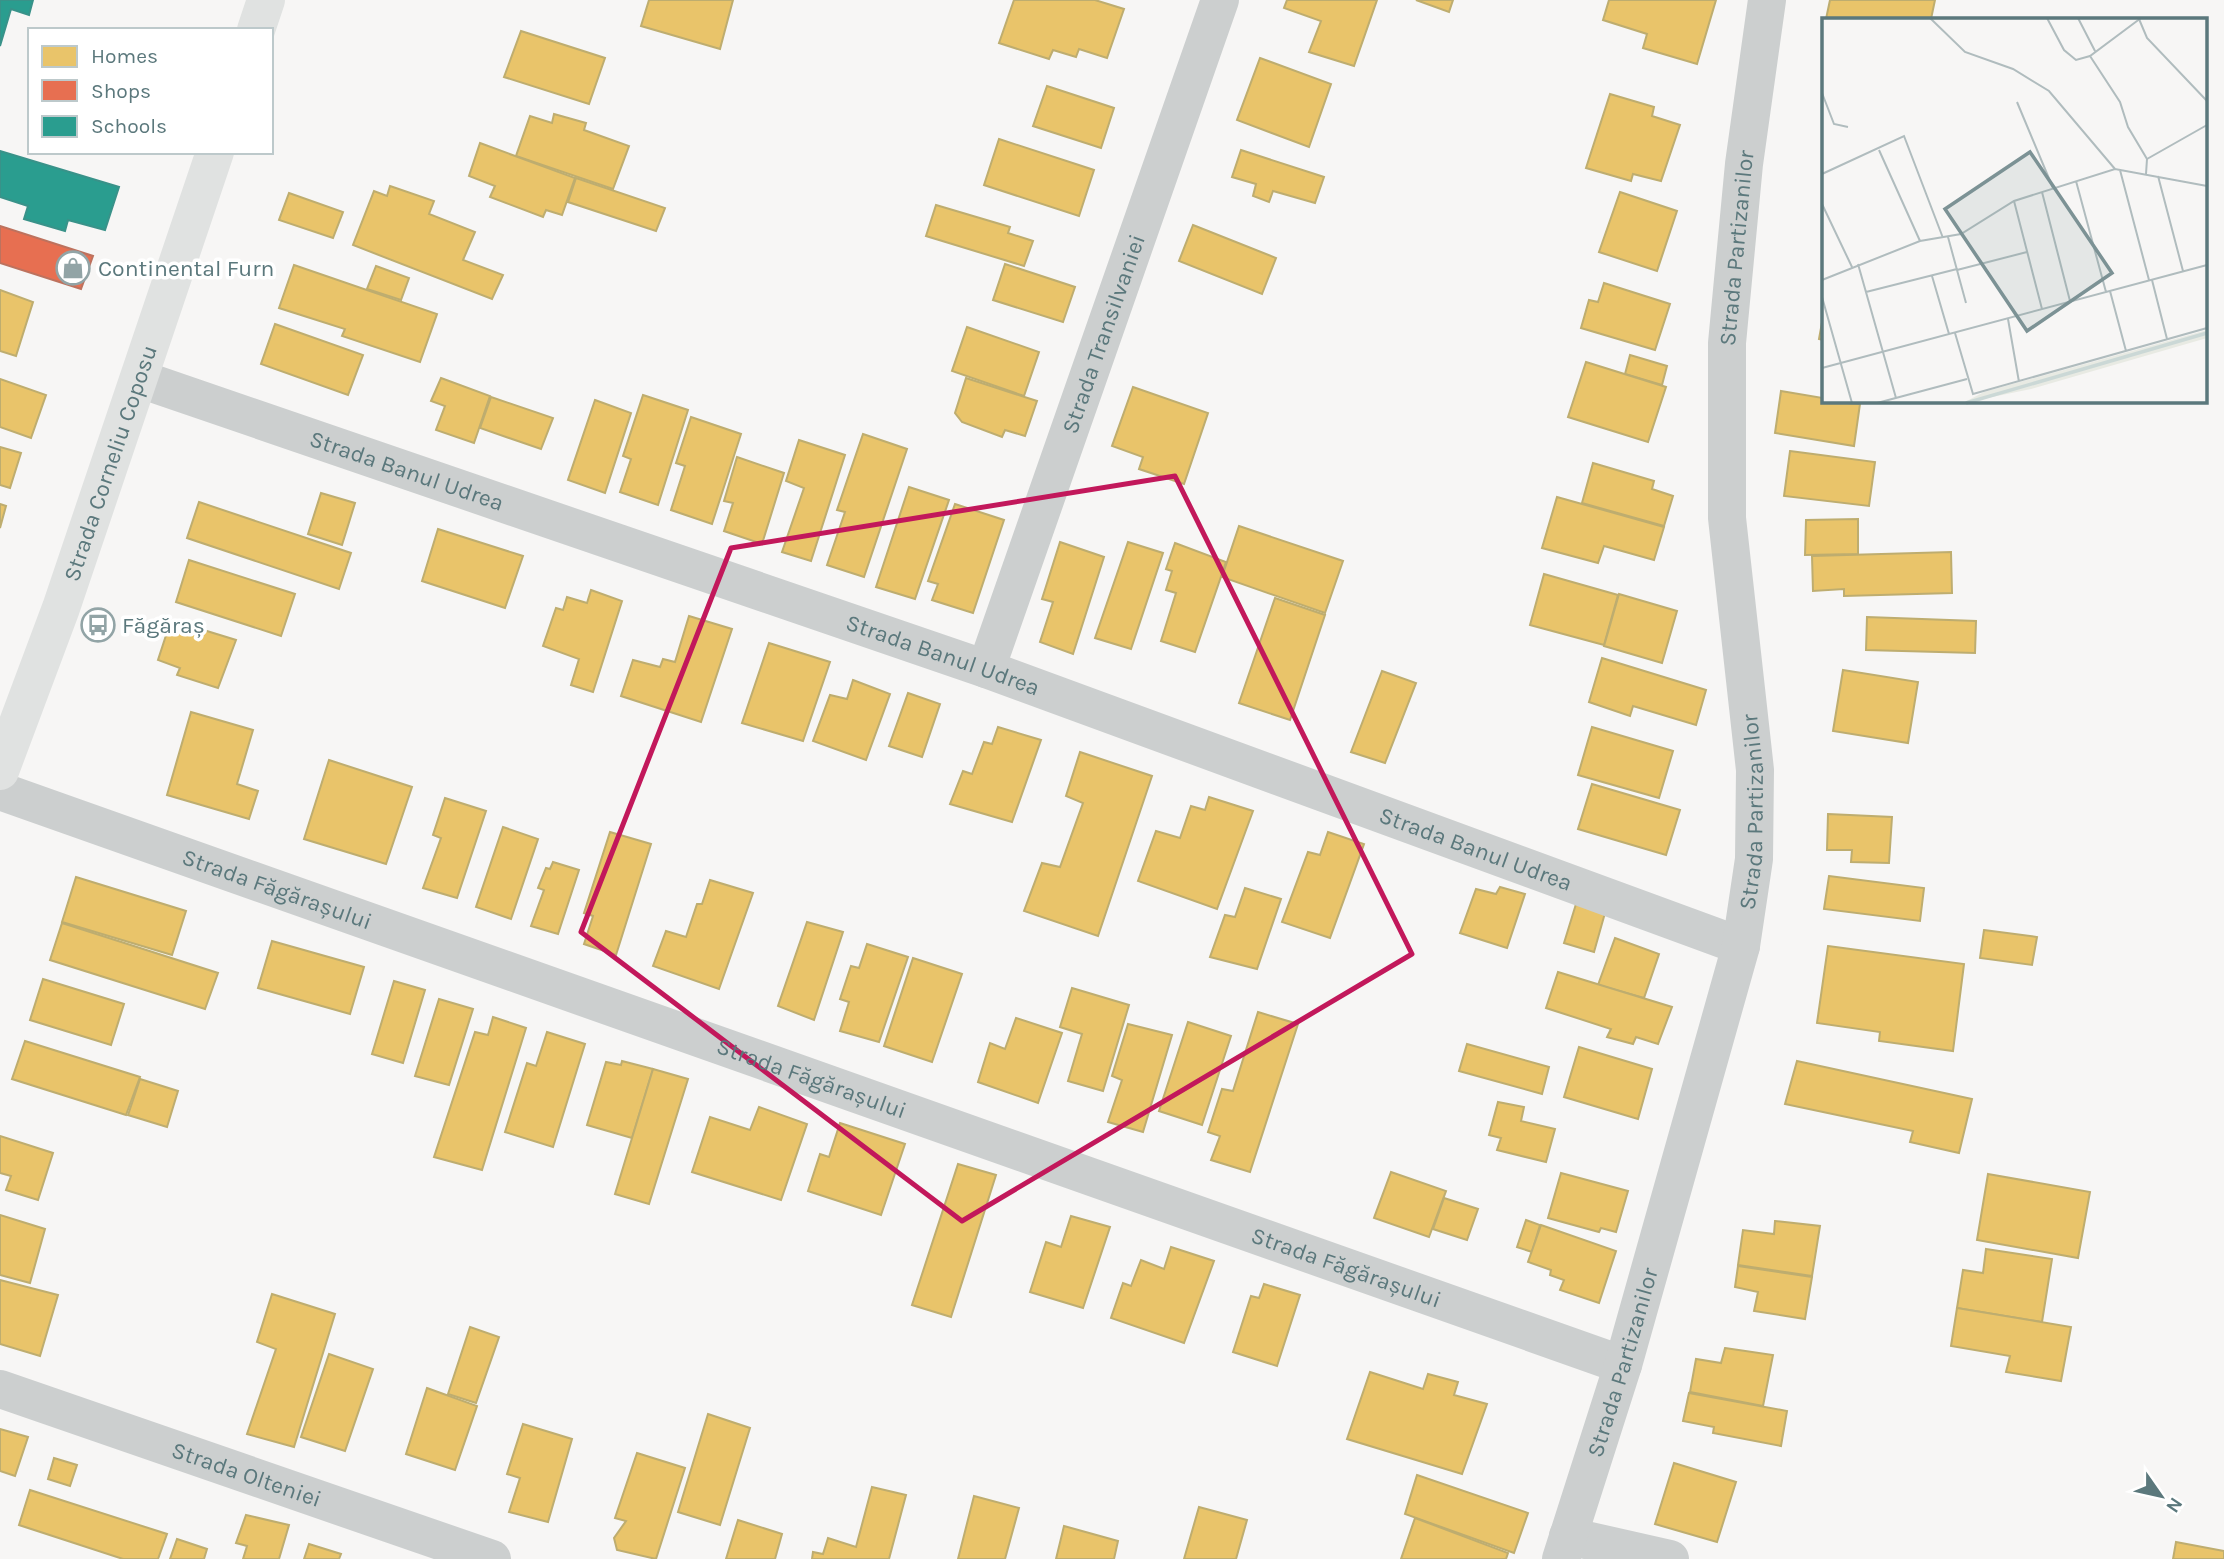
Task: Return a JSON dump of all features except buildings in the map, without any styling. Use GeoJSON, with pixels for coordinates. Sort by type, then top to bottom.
{"type":"FeatureCollection","features":[{"type":"Feature","properties":{"kind":"main road"},"geometry":{"type":"LineString","coordinates":[[257,28],[266,0]]}},
{"type":"Feature","properties":{"kind":"main road","name":"Strada Corneliu Coposu"},"geometry":{"type":"LineString","coordinates":[[0,771],[140,379],[214,154]]}},
{"type":"Feature","properties":{"kind":"street","name":"Strada Transilvaniei"},"geometry":{"type":"LineString","coordinates":[[986,669],[1220,0]]}},
{"type":"Feature","properties":{"kind":"street","name":"Strada Partizanilor"},"geometry":{"type":"LineString","coordinates":[[1565,1548],[1623,1365],[1741,946],[1754,859],[1755,770],[1727,518],[1727,343],[1744,164],[1767,0]]}},
{"type":"Feature","properties":{"kind":"street","name":"Strada Banul Udrea"},"geometry":{"type":"LineString","coordinates":[[140,379],[986,669],[1741,946]]}},
{"type":"Feature","properties":{"kind":"street","name":"Strada Făgărașului"},"geometry":{"type":"LineString","coordinates":[[0,792],[1623,1365]]}},
{"type":"Feature","properties":{"kind":"street","name":"Strada Olteniei"},"geometry":{"type":"LineString","coordinates":[[0,1390],[492,1559]]}},
{"type":"Feature","properties":{"kind":"street"},"geometry":{"type":"LineString","coordinates":[[1565,1548],[1670,1559]]}},
{"type":"Feature","properties":{"kind":"highlighted area"},"geometry":{"type":"Polygon","coordinates":[[[1175,476],[1412,954],[962,1221],[581,932],[731,548],[1175,476]]]}},
{"type":"Feature","properties":{"kind":"place","name":"Continental Furn"},"geometry":{"type":"Point","coordinates":[73,268]}},
{"type":"Feature","properties":{"kind":"place","name":"Făgăraș"},"geometry":{"type":"Point","coordinates":[98,625]}}]}
